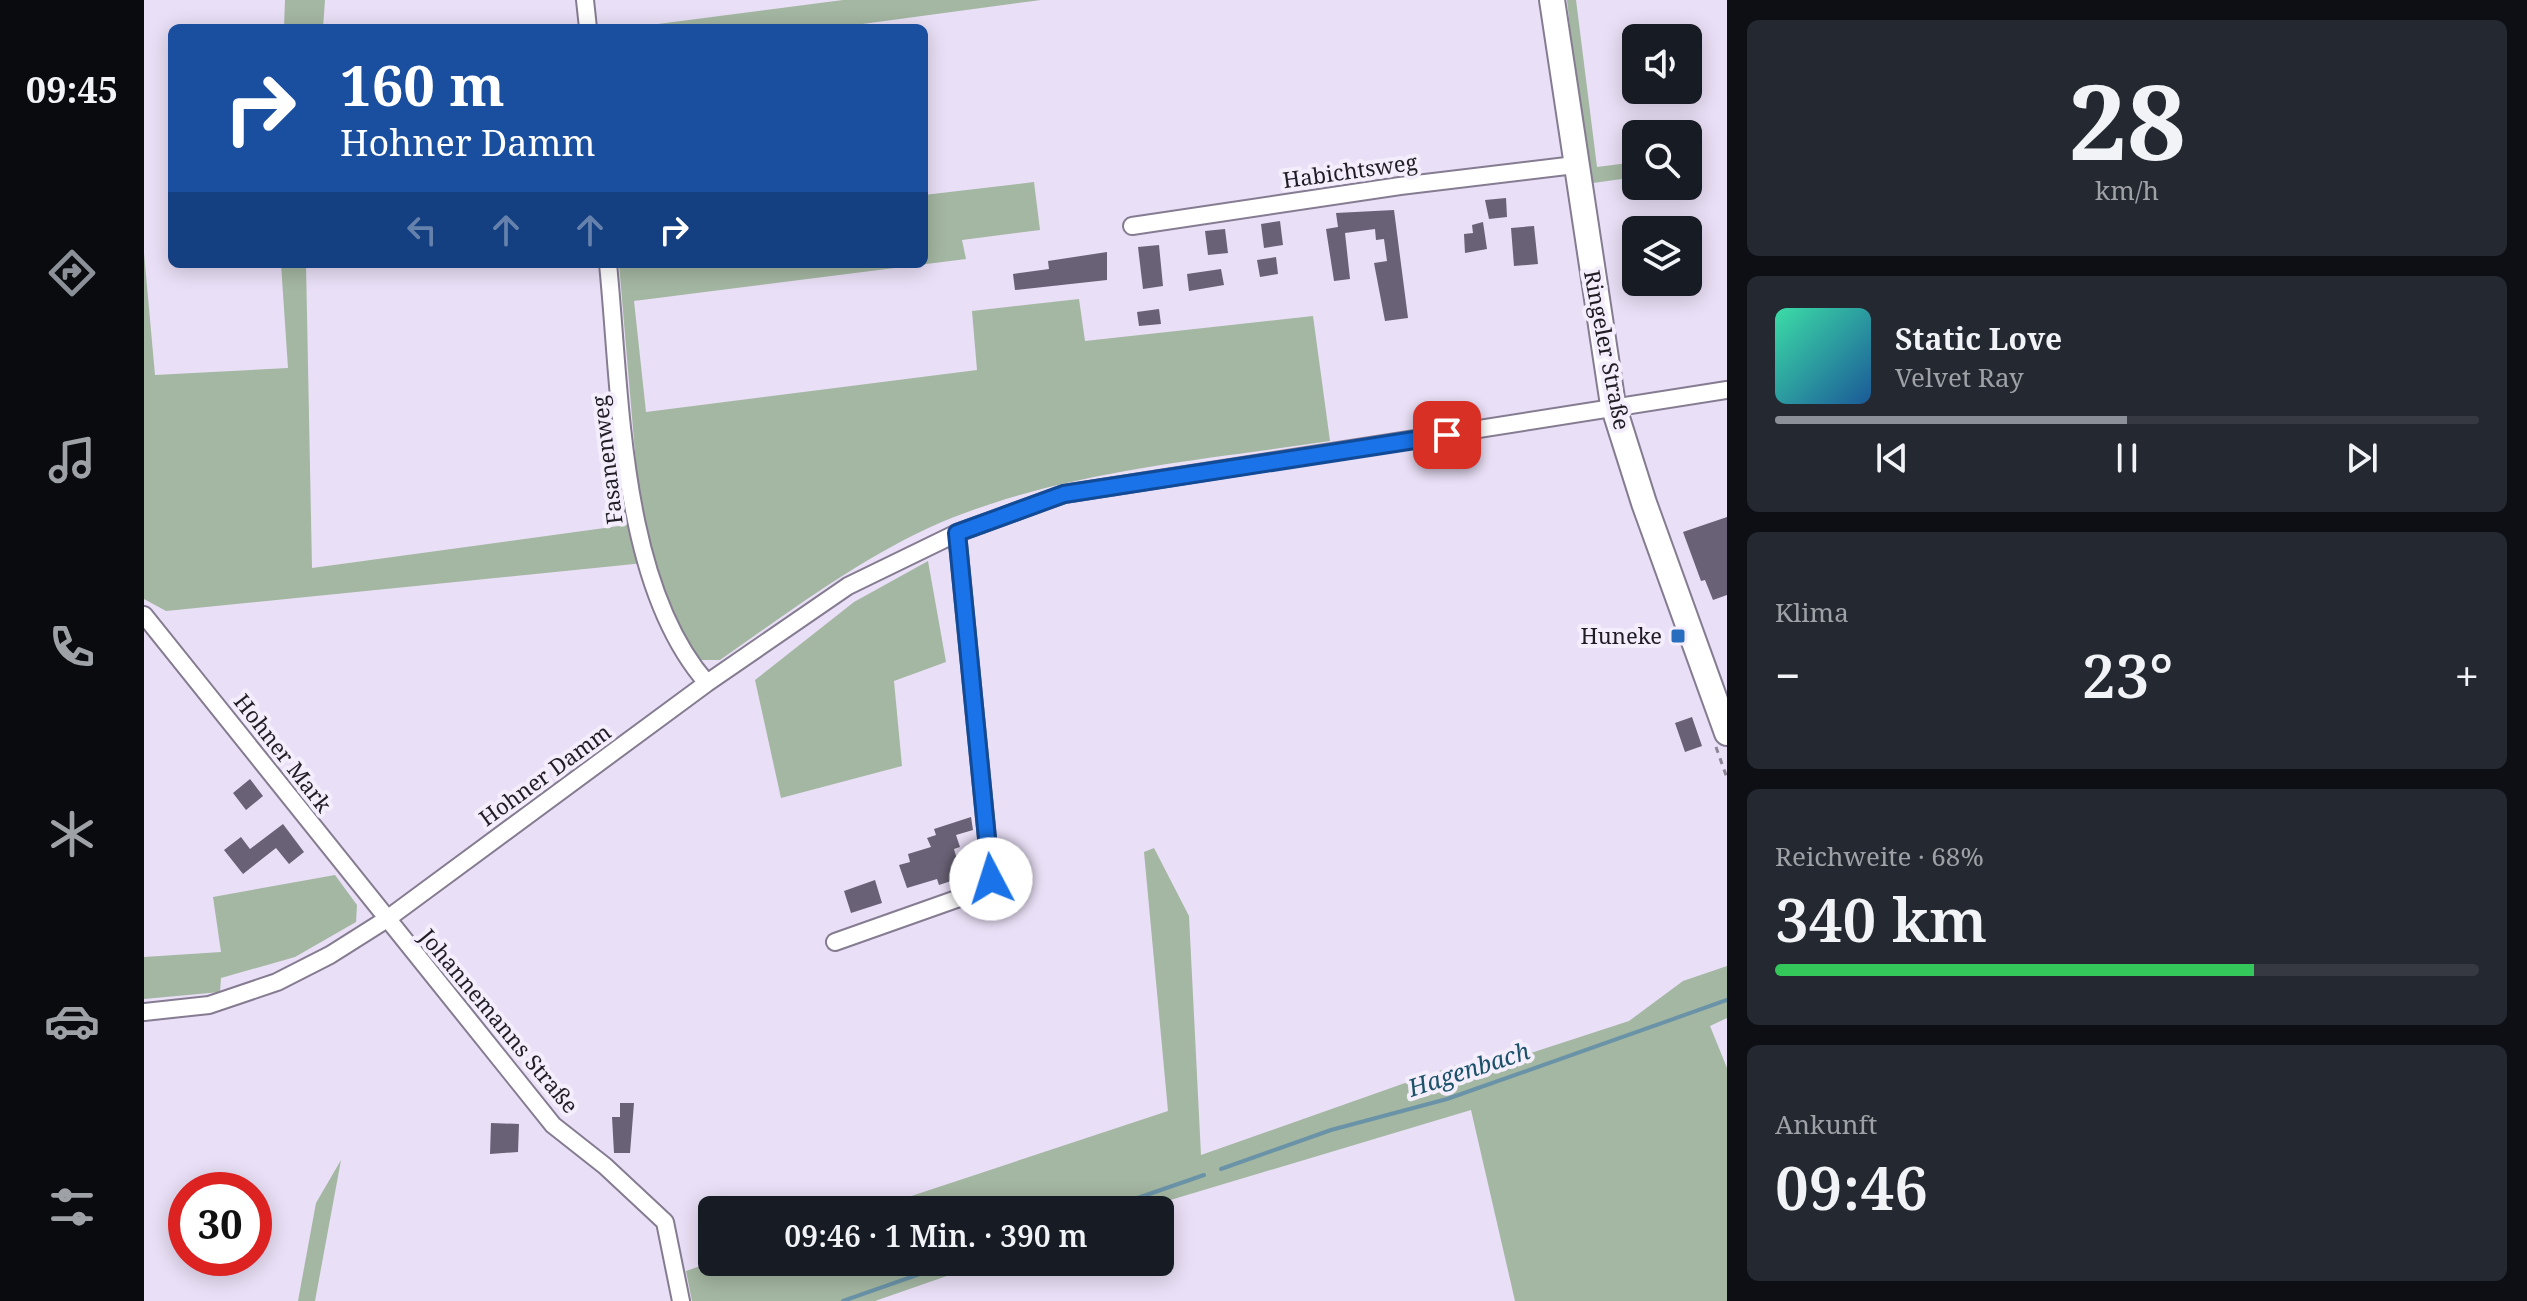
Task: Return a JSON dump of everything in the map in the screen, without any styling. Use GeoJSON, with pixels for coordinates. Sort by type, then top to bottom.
{"type":"FeatureCollection","features":[{"type":"Feature","properties":{"kind":"street"},"geometry":{"type":"LineString","coordinates":[[585,0],[588,24]]}},
{"type":"Feature","properties":{"kind":"street","name":"Ringeler Straße"},"geometry":{"type":"LineString","coordinates":[[1552,0],[1613,405],[1644,503],[1727,733]]}},
{"type":"Feature","properties":{"kind":"street","name":"Habichtsweg"},"geometry":{"type":"LineString","coordinates":[[1132,226],[1400,186],[1575,165]]}},
{"type":"Feature","properties":{"kind":"street","name":"Fasanenweg"},"geometry":{"type":"LineString","coordinates":[[608,268],[633,519],[666,614],[707,683]]}},
{"type":"Feature","properties":{"kind":"street","name":"Hohner Damm"},"geometry":{"type":"LineString","coordinates":[[144,1012],[209,1005],[277,982],[330,955],[387,919],[707,683],[848,586],[957,533],[1064,494],[1417,441],[1613,405],[1727,390]]}},
{"type":"Feature","properties":{"kind":"street"},"geometry":{"type":"LineString","coordinates":[[835,942],[982,890],[991,879],[957,533]]}},
{"type":"Feature","properties":{"kind":"street","name":"Hohner Mark"},"geometry":{"type":"LineString","coordinates":[[144,615],[387,919]]}},
{"type":"Feature","properties":{"kind":"street","name":"Johannemanns Straße"},"geometry":{"type":"LineString","coordinates":[[387,919],[553,1125],[605,1166],[665,1222],[681,1301]]}},
{"type":"Feature","properties":{"kind":"green space"},"geometry":{"type":"Polygon","coordinates":[[[285,0],[325,0],[323,24],[284,24],[285,0]]]}},
{"type":"Feature","properties":{"kind":"green space"},"geometry":{"type":"Polygon","coordinates":[[[843,0],[1041,0],[863,24],[658,24],[843,0]]]}},
{"type":"Feature","properties":{"kind":"green space"},"geometry":{"type":"Polygon","coordinates":[[[1567,0],[1576,0],[1597,167],[1622,164],[1622,179],[1586,184],[1567,0]]]}},
{"type":"Feature","properties":{"kind":"green space"},"geometry":{"type":"Polygon","coordinates":[[[1034,182],[1040,230],[962,240],[966,259],[928,264],[928,195],[1034,182]]]}},
{"type":"Feature","properties":{"kind":"green space"},"geometry":{"type":"Polygon","coordinates":[[[144,253],[155,375],[288,368],[281,268],[306,268],[312,568],[641,523],[619,268],[895,268],[634,301],[646,412],[977,370],[972,311],[1079,299],[1085,341],[1313,316],[1330,441],[1140,468],[999,501],[954,517],[892,546],[862,563],[720,660],[699,660],[681,629],[654,562],[166,611],[144,599],[144,253]]]}},
{"type":"Feature","properties":{"kind":"green space"},"geometry":{"type":"Polygon","coordinates":[[[928,561],[946,662],[894,681],[902,766],[781,798],[755,680],[854,602],[928,561]]]}},
{"type":"Feature","properties":{"kind":"green space"},"geometry":{"type":"Polygon","coordinates":[[[1154,848],[1189,916],[1201,1155],[1456,1065],[1506,1061],[1629,1021],[1683,981],[1727,966],[1727,1018],[1710,1026],[1727,1068],[1727,1301],[1515,1301],[1471,1110],[1174,1199],[1174,1196],[911,1196],[1168,1111],[1144,852],[1154,848]]]}},
{"type":"Feature","properties":{"kind":"green space"},"geometry":{"type":"Polygon","coordinates":[[[335,875],[357,905],[356,922],[295,957],[221,978],[220,992],[144,999],[144,957],[221,952],[213,897],[335,875]]]}},
{"type":"Feature","properties":{"kind":"green space"},"geometry":{"type":"Polygon","coordinates":[[[341,1160],[315,1301],[298,1301],[316,1203],[341,1160]]]}},
{"type":"Feature","properties":{"kind":"green space"},"geometry":{"type":"Polygon","coordinates":[[[698,1267],[698,1276],[947,1276],[875,1301],[692,1301],[686,1271],[698,1267]]]}},
{"type":"Feature","properties":{"kind":"building"},"geometry":{"type":"Polygon","coordinates":[[[1506,198],[1507,217],[1489,219],[1485,200],[1506,198]]]}},
{"type":"Feature","properties":{"kind":"building"},"geometry":{"type":"Polygon","coordinates":[[[1394,210],[1408,318],[1385,321],[1374,263],[1387,261],[1384,239],[1376,240],[1375,229],[1345,233],[1350,279],[1334,281],[1326,229],[1338,227],[1336,213],[1394,210]]]}},
{"type":"Feature","properties":{"kind":"building"},"geometry":{"type":"Polygon","coordinates":[[[1280,221],[1283,245],[1264,248],[1261,224],[1280,221]]]}},
{"type":"Feature","properties":{"kind":"building"},"geometry":{"type":"Polygon","coordinates":[[[1483,222],[1487,249],[1465,253],[1464,234],[1473,233],[1472,225],[1483,222]]]}},
{"type":"Feature","properties":{"kind":"building"},"geometry":{"type":"Polygon","coordinates":[[[1534,226],[1538,264],[1514,266],[1511,228],[1534,226]]]}},
{"type":"Feature","properties":{"kind":"building"},"geometry":{"type":"Polygon","coordinates":[[[1225,229],[1228,253],[1208,255],[1205,231],[1225,229]]]}},
{"type":"Feature","properties":{"kind":"building"},"geometry":{"type":"Polygon","coordinates":[[[1159,245],[1163,286],[1143,289],[1138,247],[1159,245]]]}},
{"type":"Feature","properties":{"kind":"building"},"geometry":{"type":"Polygon","coordinates":[[[1107,252],[1107,280],[1015,290],[1013,274],[1049,269],[1048,261],[1107,252]]]}},
{"type":"Feature","properties":{"kind":"building"},"geometry":{"type":"Polygon","coordinates":[[[1276,257],[1278,274],[1260,277],[1257,260],[1276,257]]]}},
{"type":"Feature","properties":{"kind":"building"},"geometry":{"type":"Polygon","coordinates":[[[1221,269],[1224,285],[1189,291],[1187,274],[1221,269]]]}},
{"type":"Feature","properties":{"kind":"building"},"geometry":{"type":"Polygon","coordinates":[[[1159,309],[1161,324],[1139,326],[1137,312],[1159,309]]]}},
{"type":"Feature","properties":{"kind":"building"},"geometry":{"type":"Polygon","coordinates":[[[1727,517],[1727,595],[1713,600],[1705,580],[1701,581],[1683,532],[1727,517]]]}},
{"type":"Feature","properties":{"kind":"building"},"geometry":{"type":"Polygon","coordinates":[[[1692,717],[1702,746],[1685,752],[1675,723],[1692,717]]]}},
{"type":"Feature","properties":{"kind":"building"},"geometry":{"type":"Polygon","coordinates":[[[250,779],[263,796],[246,810],[233,793],[250,779]]]}},
{"type":"Feature","properties":{"kind":"building"},"geometry":{"type":"Polygon","coordinates":[[[971,817],[973,830],[956,835],[960,847],[954,849],[959,867],[954,869],[957,879],[939,885],[937,879],[907,888],[899,865],[910,862],[908,854],[931,847],[927,838],[936,835],[934,829],[971,817]]]}},
{"type":"Feature","properties":{"kind":"building"},"geometry":{"type":"Polygon","coordinates":[[[283,824],[304,852],[289,864],[276,848],[243,874],[224,850],[241,837],[250,849],[283,824]]]}},
{"type":"Feature","properties":{"kind":"building"},"geometry":{"type":"Polygon","coordinates":[[[875,880],[882,903],[851,913],[844,891],[875,880]]]}},
{"type":"Feature","properties":{"kind":"building"},"geometry":{"type":"Polygon","coordinates":[[[620,1103],[634,1103],[630,1153],[614,1153],[612,1117],[620,1117],[620,1103]]]}},
{"type":"Feature","properties":{"kind":"building"},"geometry":{"type":"Polygon","coordinates":[[[491,1123],[519,1124],[518,1152],[490,1154],[491,1123]]]}},
{"type":"Feature","properties":{"kind":"waterway","name":"Hagenbach"},"geometry":{"type":"LineString","coordinates":[[1221,1169],[1331,1130],[1447,1099],[1727,1000]]}},
{"type":"Feature","properties":{"kind":"waterway","name":"Hagenbach"},"geometry":{"type":"LineString","coordinates":[[1143,1196],[1204,1175]]}},
{"type":"Feature","properties":{"kind":"waterway","name":"Hagenbach"},"geometry":{"type":"LineString","coordinates":[[843,1301],[914,1276]]}},
{"type":"Feature","properties":{"kind":"place","name":"Huneke"},"geometry":{"type":"Point","coordinates":[1678,636]}},
{"type":"Feature","properties":{"kind":"route"},"geometry":{"type":"LineString","coordinates":[[991,879],[957,533],[1064,494],[1447,435]]}}]}
